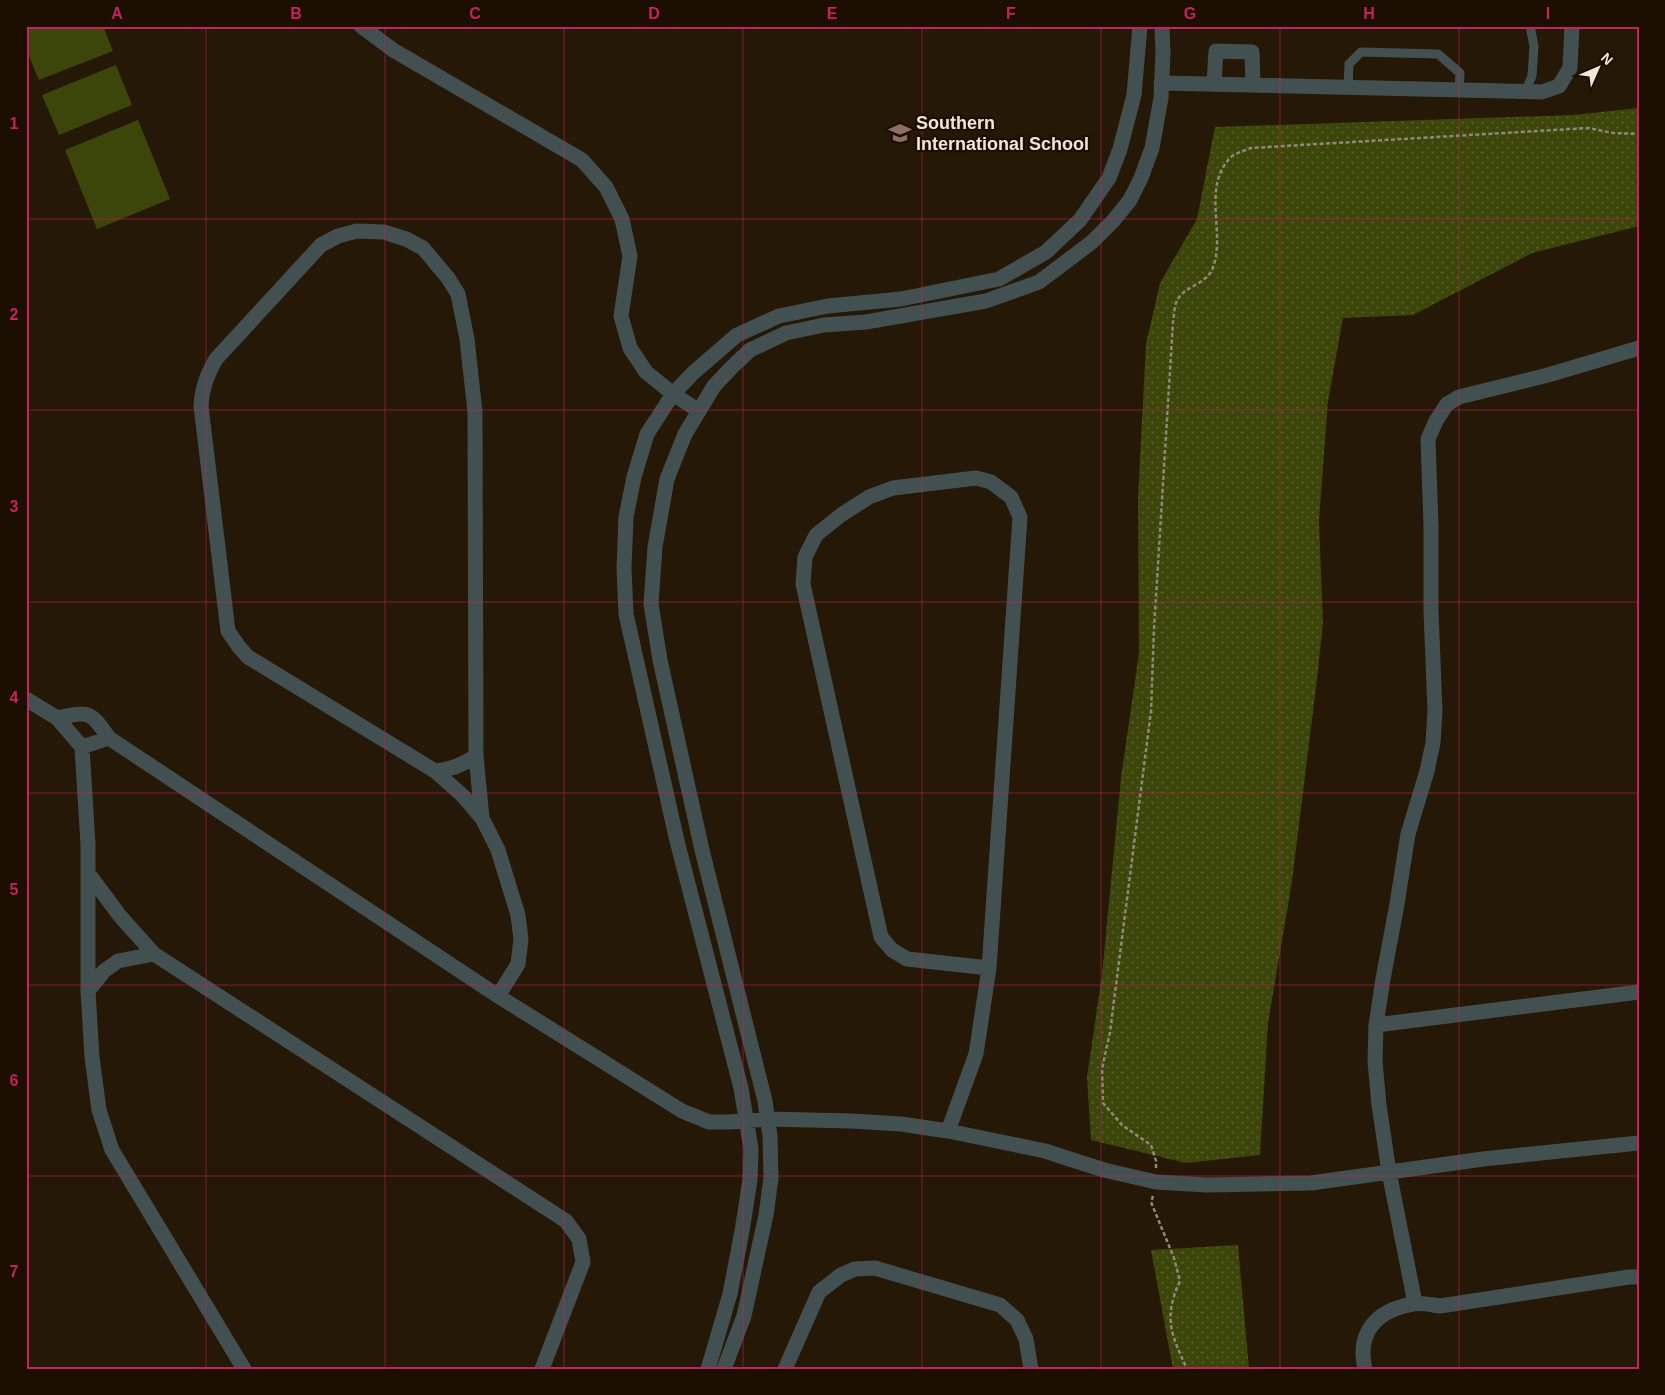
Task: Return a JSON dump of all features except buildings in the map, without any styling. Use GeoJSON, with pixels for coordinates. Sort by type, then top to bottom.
{"type":"FeatureCollection","features":[{"type":"Feature","properties":{"kind":"street"},"geometry":{"type":"LineString","coordinates":[[362,26],[393,50],[582,160],[606,187],[622,218],[630,256],[621,316],[630,348],[646,372],[673,394],[699,411]]}},
{"type":"Feature","properties":{"kind":"street"},"geometry":{"type":"LineString","coordinates":[[708,1369],[730,1294],[750,1180],[751,1149],[741,1088],[678,841],[626,614],[624,568],[626,517],[634,477],[647,434],[673,394],[737,335],[779,316],[828,306],[900,299],[999,279],[1046,252],[1080,220],[1109,178],[1120,149],[1134,95],[1140,26]]}},
{"type":"Feature","properties":{"kind":"street"},"geometry":{"type":"LineString","coordinates":[[724,1369],[744,1316],[766,1215],[771,1178],[770,1136],[765,1101],[694,812],[660,660],[651,604],[655,547],[667,479],[685,434],[714,386],[750,350],[786,333],[824,325],[866,322],[986,301],[1038,282],[1092,242],[1130,200],[1141,178],[1152,148],[1161,91],[1162,26]]}},
{"type":"Feature","properties":{"kind":"street"},"geometry":{"type":"LineString","coordinates":[[1134,95],[1214,84],[1542,92],[1559,86],[1570,68],[1572,26]]}},
{"type":"Feature","properties":{"kind":"street"},"geometry":{"type":"LineString","coordinates":[[1214,84],[1216,51],[1252,52],[1253,85]]}},
{"type":"Feature","properties":{"kind":"street"},"geometry":{"type":"LineString","coordinates":[[482,818],[476,756],[475,412],[467,339],[458,294],[448,278],[423,248],[406,239],[384,232],[357,231],[338,236],[321,245],[216,359],[206,376],[200,406],[228,631],[248,657],[435,771],[463,796],[482,818],[498,850],[518,915],[521,939],[518,964],[498,996]]}},
{"type":"Feature","properties":{"kind":"street"},"geometry":{"type":"LineString","coordinates":[[1415,1303],[1389,1172],[1375,1062],[1376,1025],[1383,980],[1408,834],[1427,771],[1435,711],[1430,611],[1431,526],[1428,439],[1436,421],[1447,404],[1459,397],[1639,348]]}},
{"type":"Feature","properties":{"kind":"street"},"geometry":{"type":"LineString","coordinates":[[948,1131],[976,1054],[989,968],[1020,517],[1012,497],[991,482],[976,478],[893,488],[869,497],[816,535],[805,557],[803,584],[881,937],[892,950],[907,959],[989,968]]}},
{"type":"Feature","properties":{"kind":"street"},"geometry":{"type":"LineString","coordinates":[[26,699],[57,718],[82,747],[85,777],[88,873],[88,991],[92,1057],[99,1110],[112,1150],[244,1369]]}},
{"type":"Feature","properties":{"kind":"street"},"geometry":{"type":"LineString","coordinates":[[57,718],[81,713],[89,714],[96,719],[110,738],[498,996],[682,1111],[709,1122],[767,1119],[901,1124],[948,1131],[1045,1151],[1104,1170],[1156,1182],[1207,1185],[1311,1183],[1483,1159],[1639,1143]]}},
{"type":"Feature","properties":{"kind":"street"},"geometry":{"type":"LineString","coordinates":[[82,747],[110,738]]}},
{"type":"Feature","properties":{"kind":"street"},"geometry":{"type":"LineString","coordinates":[[435,771],[446,770],[463,764],[476,756]]}},
{"type":"Feature","properties":{"kind":"street"},"geometry":{"type":"LineString","coordinates":[[88,873],[120,916],[154,954],[566,1221],[579,1239],[583,1262],[542,1369]]}},
{"type":"Feature","properties":{"kind":"street"},"geometry":{"type":"LineString","coordinates":[[88,991],[104,971],[118,961],[154,954]]}},
{"type":"Feature","properties":{"kind":"street"},"geometry":{"type":"LineString","coordinates":[[1376,1025],[1639,992]]}},
{"type":"Feature","properties":{"kind":"street"},"geometry":{"type":"LineString","coordinates":[[785,1369],[820,1292],[841,1275],[855,1269],[875,1268],[1000,1305],[1017,1320],[1026,1339],[1031,1369]]}},
{"type":"Feature","properties":{"kind":"street"},"geometry":{"type":"LineString","coordinates":[[1365,1369],[1363,1360],[1364,1344],[1370,1325],[1386,1312],[1415,1303],[1440,1306],[1639,1277]]}},
{"type":"Feature","properties":{"kind":"lane"},"geometry":{"type":"LineString","coordinates":[[1524,92],[1532,76],[1534,46],[1530,26]]}},
{"type":"Feature","properties":{"kind":"lane"},"geometry":{"type":"LineString","coordinates":[[1348,88],[1349,64],[1362,52],[1438,54],[1460,73],[1459,90]]}},
{"type":"Feature","properties":{"kind":"path"},"geometry":{"type":"LineString","coordinates":[[1187,1369],[1172,1333],[1170,1310],[1173,1296],[1180,1281],[1174,1258],[1151,1202],[1156,1182],[1156,1161],[1151,1145],[1122,1125],[1103,1103],[1102,1069],[1110,1032],[1151,711],[1154,629],[1173,322],[1176,302],[1186,290],[1211,272],[1216,256],[1216,192],[1220,173],[1231,157],[1251,148],[1588,128],[1613,133],[1639,134]]}},
{"type":"Feature","properties":{"kind":"green space"},"geometry":{"type":"Polygon","coordinates":[[[26,26],[103,26],[113,51],[39,80],[26,49],[26,26]]]}},
{"type":"Feature","properties":{"kind":"green space"},"geometry":{"type":"Polygon","coordinates":[[[116,65],[132,105],[59,135],[42,95],[116,65]]]}},
{"type":"Feature","properties":{"kind":"green space"},"geometry":{"type":"Polygon","coordinates":[[[1639,108],[1639,226],[1532,253],[1413,315],[1343,318],[1328,401],[1319,520],[1323,623],[1292,881],[1268,1023],[1260,1155],[1186,1163],[1091,1140],[1087,1077],[1102,975],[1121,778],[1139,653],[1138,497],[1146,344],[1160,283],[1197,219],[1215,127],[1573,115],[1639,108]]]}},
{"type":"Feature","properties":{"kind":"green space"},"geometry":{"type":"Polygon","coordinates":[[[138,120],[170,199],[97,229],[65,150],[138,120]]]}},
{"type":"Feature","properties":{"kind":"green space"},"geometry":{"type":"Polygon","coordinates":[[[1238,1245],[1249,1369],[1173,1369],[1151,1250],[1238,1245]]]}},
{"type":"Feature","properties":{"kind":"place","name":"Southern International School"},"geometry":{"type":"Point","coordinates":[900,133]}}]}
